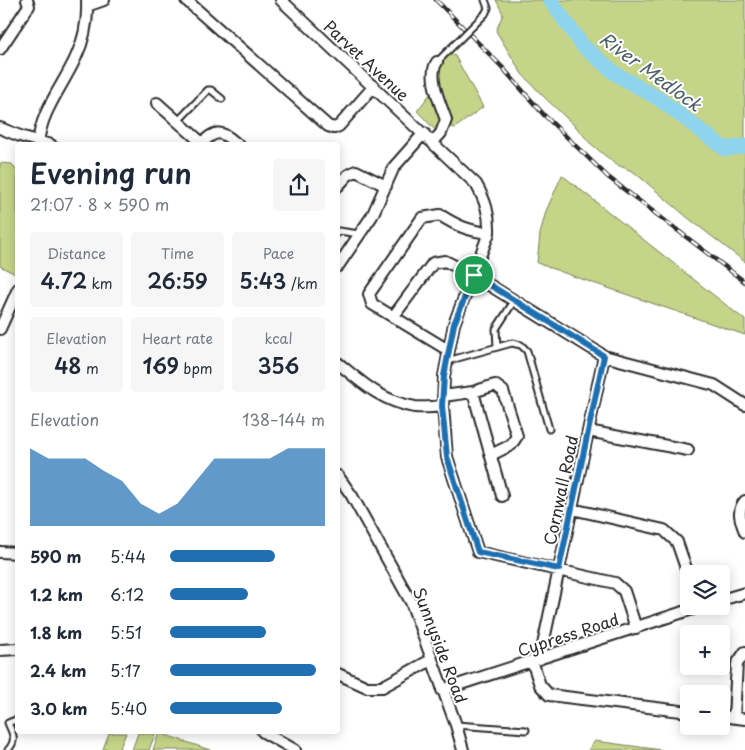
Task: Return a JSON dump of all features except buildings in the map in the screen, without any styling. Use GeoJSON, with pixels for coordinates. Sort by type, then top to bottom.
{"type":"FeatureCollection","features":[{"type":"Feature","properties":{"kind":"street"},"geometry":{"type":"LineString","coordinates":[[0,49],[29,6],[27,0]]}},
{"type":"Feature","properties":{"kind":"street"},"geometry":{"type":"LineString","coordinates":[[38,142],[41,124],[76,56],[84,33],[87,3],[104,0]]}},
{"type":"Feature","properties":{"kind":"street"},"geometry":{"type":"LineString","coordinates":[[186,0],[328,126],[334,128],[339,126],[374,86]]}},
{"type":"Feature","properties":{"kind":"street","name":"Parvet Avenue"},"geometry":{"type":"LineString","coordinates":[[281,0],[476,184],[488,212],[489,233]]}},
{"type":"Feature","properties":{"kind":"street"},"geometry":{"type":"LineString","coordinates":[[433,142],[441,132],[446,120],[433,77],[434,66],[437,62]]}},
{"type":"Feature","properties":{"kind":"street"},"geometry":{"type":"LineString","coordinates":[[157,103],[199,142]]}},
{"type":"Feature","properties":{"kind":"street"},"geometry":{"type":"LineString","coordinates":[[0,128],[35,142]]}},
{"type":"Feature","properties":{"kind":"street"},"geometry":{"type":"LineString","coordinates":[[203,142],[211,134],[218,132],[228,136],[235,142]]}},
{"type":"Feature","properties":{"kind":"street"},"geometry":{"type":"LineString","coordinates":[[340,263],[372,216],[394,167],[424,133]]}},
{"type":"Feature","properties":{"kind":"street"},"geometry":{"type":"LineString","coordinates":[[340,184],[348,175],[356,172],[386,186]]}},
{"type":"Feature","properties":{"kind":"street"},"geometry":{"type":"LineString","coordinates":[[448,350],[372,304],[369,294],[422,218],[440,215],[454,224],[473,232],[489,233],[454,324],[446,361],[443,401],[447,457],[478,552],[615,582],[624,591],[636,628]]}},
{"type":"Feature","properties":{"kind":"street"},"geometry":{"type":"LineString","coordinates":[[393,317],[433,263],[445,260],[474,275],[604,356],[714,385],[745,405]]}},
{"type":"Feature","properties":{"kind":"street"},"geometry":{"type":"LineString","coordinates":[[0,329],[15,296]]}},
{"type":"Feature","properties":{"kind":"street","name":"Cornwall Road"},"geometry":{"type":"LineString","coordinates":[[536,660],[559,569],[604,356]]}},
{"type":"Feature","properties":{"kind":"street"},"geometry":{"type":"LineString","coordinates":[[340,365],[363,384],[390,401],[417,407],[495,385],[503,391],[516,436],[511,445],[491,455]]}},
{"type":"Feature","properties":{"kind":"street"},"geometry":{"type":"LineString","coordinates":[[473,392],[502,496]]}},
{"type":"Feature","properties":{"kind":"street"},"geometry":{"type":"LineString","coordinates":[[588,431],[688,450]]}},
{"type":"Feature","properties":{"kind":"street","name":"Sunnyside Road"},"geometry":{"type":"LineString","coordinates":[[340,479],[352,496],[411,602],[456,725],[463,750]]}},
{"type":"Feature","properties":{"kind":"street"},"geometry":{"type":"LineString","coordinates":[[745,501],[739,515],[745,532]]}},
{"type":"Feature","properties":{"kind":"street"},"geometry":{"type":"LineString","coordinates":[[572,510],[664,530],[677,542],[685,565]]}},
{"type":"Feature","properties":{"kind":"street"},"geometry":{"type":"LineString","coordinates":[[0,552],[15,554]]}},
{"type":"Feature","properties":{"kind":"street"},"geometry":{"type":"LineString","coordinates":[[730,597],[745,593]]}},
{"type":"Feature","properties":{"kind":"street","name":"Cypress Road"},"geometry":{"type":"LineString","coordinates":[[442,690],[680,614]]}},
{"type":"Feature","properties":{"kind":"street"},"geometry":{"type":"LineString","coordinates":[[0,650],[15,649]]}},
{"type":"Feature","properties":{"kind":"street"},"geometry":{"type":"LineString","coordinates":[[740,718],[737,664],[745,652]]}},
{"type":"Feature","properties":{"kind":"street"},"geometry":{"type":"LineString","coordinates":[[340,675],[367,688],[382,687],[431,660]]}},
{"type":"Feature","properties":{"kind":"street"},"geometry":{"type":"LineString","coordinates":[[536,660],[540,684],[549,694],[680,711]]}},
{"type":"Feature","properties":{"kind":"street"},"geometry":{"type":"LineString","coordinates":[[266,734],[283,747],[295,750]]}},
{"type":"Feature","properties":{"kind":"lane"},"geometry":{"type":"LineString","coordinates":[[437,62],[485,14],[488,8],[485,0]]}},
{"type":"Feature","properties":{"kind":"lane"},"geometry":{"type":"LineString","coordinates":[[178,122],[208,90],[211,90],[222,99]]}},
{"type":"Feature","properties":{"kind":"lane"},"geometry":{"type":"LineString","coordinates":[[340,231],[360,234]]}},
{"type":"Feature","properties":{"kind":"lane"},"geometry":{"type":"LineString","coordinates":[[496,348],[496,329],[514,301]]}},
{"type":"Feature","properties":{"kind":"lane"},"geometry":{"type":"LineString","coordinates":[[446,361],[512,343],[521,345],[527,351],[549,429]]}},
{"type":"Feature","properties":{"kind":"lane"},"geometry":{"type":"LineString","coordinates":[[8,750],[15,738],[8,723],[15,720]]}},
{"type":"Feature","properties":{"kind":"lane"},"geometry":{"type":"LineString","coordinates":[[456,725],[526,730]]}},
{"type":"Feature","properties":{"kind":"green space"},"geometry":{"type":"Polygon","coordinates":[[[496,0],[745,0],[745,262],[688,218],[634,172],[615,164],[590,143],[522,74],[496,31],[503,14],[496,0]]]}},
{"type":"Feature","properties":{"kind":"green space"},"geometry":{"type":"Polygon","coordinates":[[[449,54],[455,56],[483,107],[455,128],[451,127],[451,118],[436,78],[441,62],[449,54]]]}},
{"type":"Feature","properties":{"kind":"green space"},"geometry":{"type":"Polygon","coordinates":[[[434,89],[443,118],[437,132],[417,111],[434,89]]]}},
{"type":"Feature","properties":{"kind":"green space"},"geometry":{"type":"Polygon","coordinates":[[[0,163],[12,164],[15,169],[15,274],[0,266],[0,163]]]}},
{"type":"Feature","properties":{"kind":"green space"},"geometry":{"type":"Polygon","coordinates":[[[562,175],[745,320],[745,335],[537,263],[540,234],[546,211],[562,175]]]}},
{"type":"Feature","properties":{"kind":"green space"},"geometry":{"type":"Polygon","coordinates":[[[109,734],[126,734],[119,750],[103,749],[109,734]]]}},
{"type":"Feature","properties":{"kind":"green space"},"geometry":{"type":"Polygon","coordinates":[[[138,734],[155,734],[149,750],[132,750],[138,734]]]}},
{"type":"Feature","properties":{"kind":"green space"},"geometry":{"type":"Polygon","coordinates":[[[158,734],[163,734],[210,750],[153,750],[158,734]]]}},
{"type":"Feature","properties":{"kind":"green space"},"geometry":{"type":"Polygon","coordinates":[[[595,741],[662,750],[588,750],[595,741]]]}},
{"type":"Feature","properties":{"kind":"waterway","name":"River Medlock"},"geometry":{"type":"LineString","coordinates":[[550,0],[583,46],[616,74],[659,99],[725,149],[745,146]]}},
{"type":"Feature","properties":{"kind":"railway"},"geometry":{"type":"LineString","coordinates":[[436,0],[502,67],[544,115],[608,177],[745,282]]}},
{"type":"Feature","properties":{"kind":"route"},"geometry":{"type":"LineString","coordinates":[[474,275],[604,356],[559,569],[478,552],[447,457],[442,406],[444,376],[454,324],[474,275]]}}]}
